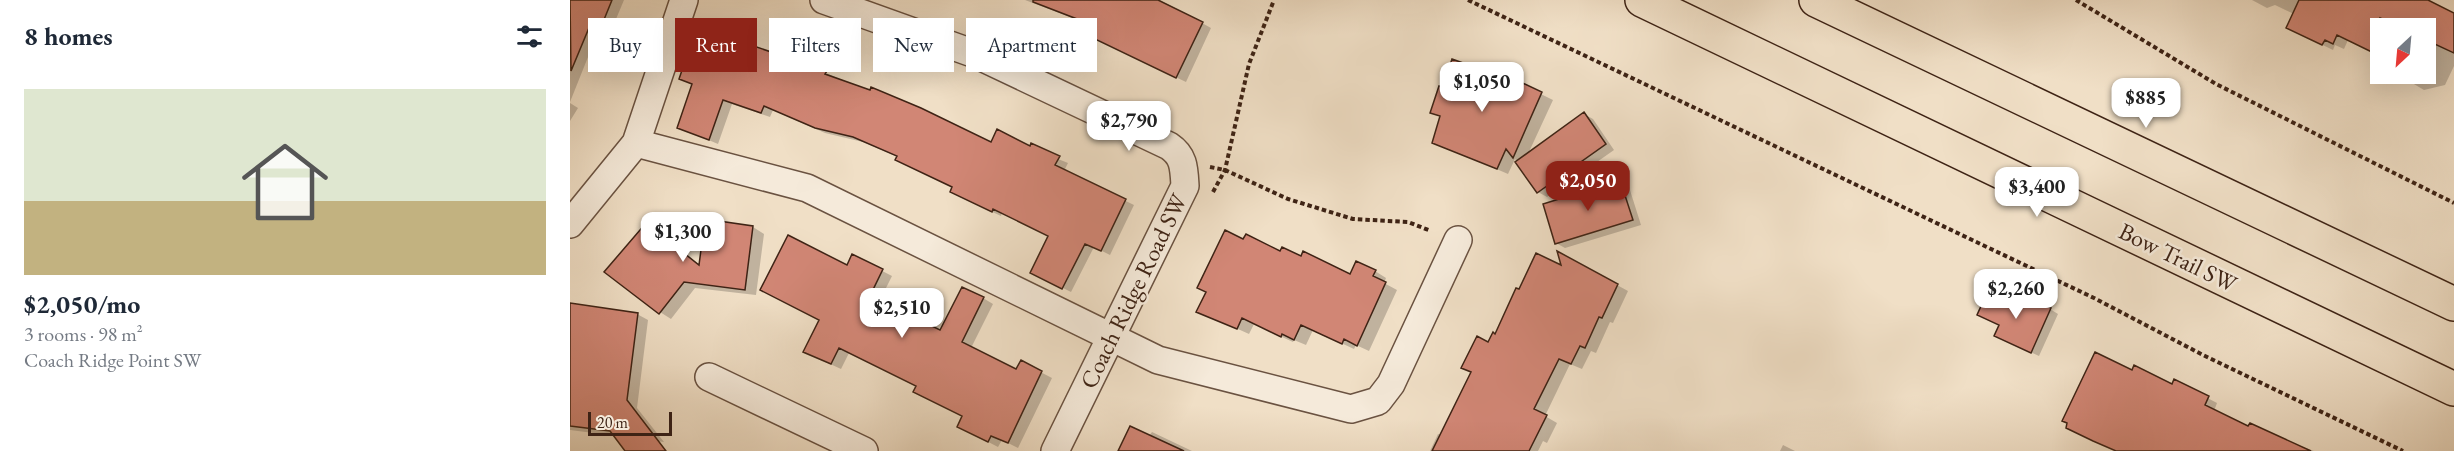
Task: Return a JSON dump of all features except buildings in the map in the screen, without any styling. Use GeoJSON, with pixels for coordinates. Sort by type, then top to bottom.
{"type":"FeatureCollection","features":[{"type":"Feature","properties":{"kind":"main road","name":"Bow Trail SW"},"geometry":{"type":"LineString","coordinates":[[1642,0],[2454,389]]}},
{"type":"Feature","properties":{"kind":"main road"},"geometry":{"type":"LineString","coordinates":[[1816,0],[2454,304]]}},
{"type":"Feature","properties":{"kind":"street"},"geometry":{"type":"LineString","coordinates":[[570,224],[636,143],[684,0]]}},
{"type":"Feature","properties":{"kind":"street","name":"Coach Ridge Road SW"},"geometry":{"type":"LineString","coordinates":[[825,0],[975,54],[1178,153],[1183,162],[1185,186],[1055,451]]}},
{"type":"Feature","properties":{"kind":"street"},"geometry":{"type":"LineString","coordinates":[[636,143],[807,188],[1158,360],[1352,409],[1378,401],[1390,384],[1458,240]]}},
{"type":"Feature","properties":{"kind":"street"},"geometry":{"type":"LineString","coordinates":[[709,377],[864,451]]}},
{"type":"Feature","properties":{"kind":"path"},"geometry":{"type":"LineString","coordinates":[[1468,0],[2094,298],[2203,355],[2403,451]]}},
{"type":"Feature","properties":{"kind":"path"},"geometry":{"type":"LineString","coordinates":[[2076,0],[2216,84],[2454,203]]}},
{"type":"Feature","properties":{"kind":"path"},"geometry":{"type":"LineString","coordinates":[[1225,170],[1288,199],[1316,208],[1353,219],[1408,222],[1458,240]]}}]}
